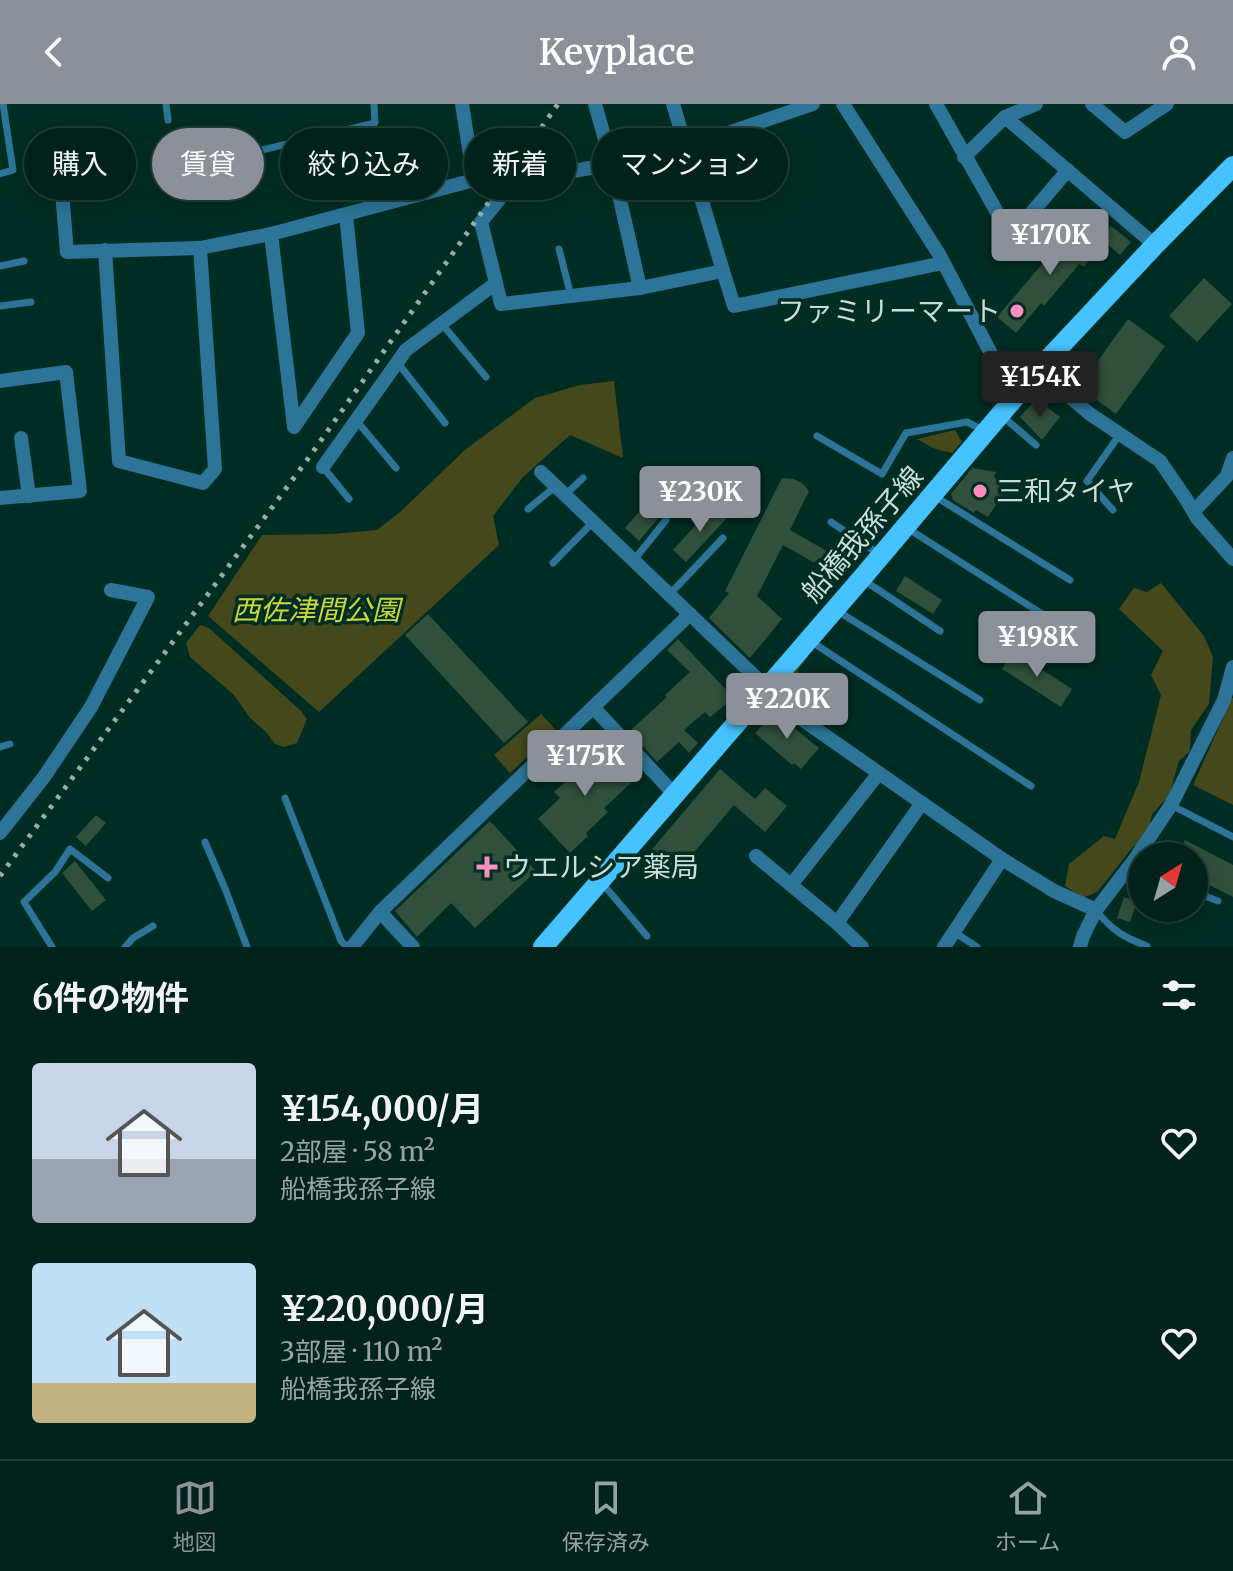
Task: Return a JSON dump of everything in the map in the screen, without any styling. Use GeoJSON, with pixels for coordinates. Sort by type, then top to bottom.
{"type":"FeatureCollection","features":[{"type":"Feature","properties":{"kind":"main road","name":"船橋我孫子線"},"geometry":{"type":"LineString","coordinates":[[543,947],[1038,370],[1233,166]]}},
{"type":"Feature","properties":{"kind":"street"},"geometry":{"type":"LineString","coordinates":[[63,200],[67,252],[200,248],[271,234],[474,180],[462,104]]}},
{"type":"Feature","properties":{"kind":"street"},"geometry":{"type":"LineString","coordinates":[[595,104],[602,128]]}},
{"type":"Feature","properties":{"kind":"street"},"geometry":{"type":"LineString","coordinates":[[673,104],[681,128]]}},
{"type":"Feature","properties":{"kind":"street"},"geometry":{"type":"LineString","coordinates":[[743,128],[813,104]]}},
{"type":"Feature","properties":{"kind":"street"},"geometry":{"type":"LineString","coordinates":[[843,104],[923,226],[998,367],[1025,387]]}},
{"type":"Feature","properties":{"kind":"street"},"geometry":{"type":"LineString","coordinates":[[936,104],[1011,237],[1068,170]]}},
{"type":"Feature","properties":{"kind":"street"},"geometry":{"type":"LineString","coordinates":[[964,157],[1005,117],[1036,104]]}},
{"type":"Feature","properties":{"kind":"street"},"geometry":{"type":"LineString","coordinates":[[1092,104],[1125,132],[1167,104]]}},
{"type":"Feature","properties":{"kind":"street"},"geometry":{"type":"LineString","coordinates":[[1005,117],[1155,245]]}},
{"type":"Feature","properties":{"kind":"street"},"geometry":{"type":"LineString","coordinates":[[592,168],[513,182],[481,222],[501,304],[640,288],[723,271]]}},
{"type":"Feature","properties":{"kind":"street"},"geometry":{"type":"LineString","coordinates":[[620,200],[640,288]]}},
{"type":"Feature","properties":{"kind":"street"},"geometry":{"type":"LineString","coordinates":[[701,200],[734,306],[943,263]]}},
{"type":"Feature","properties":{"kind":"street"},"geometry":{"type":"LineString","coordinates":[[271,234],[294,427],[358,333],[346,214]]}},
{"type":"Feature","properties":{"kind":"street"},"geometry":{"type":"LineString","coordinates":[[105,250],[119,461],[203,483],[215,469],[200,248]]}},
{"type":"Feature","properties":{"kind":"street"},"geometry":{"type":"LineString","coordinates":[[323,467],[406,350],[496,283]]}},
{"type":"Feature","properties":{"kind":"street"},"geometry":{"type":"LineString","coordinates":[[1038,370],[1090,414],[1160,461],[1197,518],[1233,559]]}},
{"type":"Feature","properties":{"kind":"street"},"geometry":{"type":"LineString","coordinates":[[0,381],[66,372],[80,491],[0,498]]}},
{"type":"Feature","properties":{"kind":"street"},"geometry":{"type":"LineString","coordinates":[[21,438],[29,496]]}},
{"type":"Feature","properties":{"kind":"street"},"geometry":{"type":"LineString","coordinates":[[1194,511],[1230,478],[1233,458]]}},
{"type":"Feature","properties":{"kind":"street"},"geometry":{"type":"LineString","coordinates":[[541,472],[766,687],[770,697],[1002,859],[1054,891],[1096,910]]}},
{"type":"Feature","properties":{"kind":"street"},"geometry":{"type":"LineString","coordinates":[[0,833],[44,777],[91,707],[148,597],[111,590]]}},
{"type":"Feature","properties":{"kind":"street"},"geometry":{"type":"LineString","coordinates":[[350,947],[380,912],[690,614]]}},
{"type":"Feature","properties":{"kind":"street"},"geometry":{"type":"LineString","coordinates":[[1151,842],[1228,702],[1233,667]]}},
{"type":"Feature","properties":{"kind":"street"},"geometry":{"type":"LineString","coordinates":[[593,707],[675,795]]}},
{"type":"Feature","properties":{"kind":"street"},"geometry":{"type":"LineString","coordinates":[[791,885],[879,773]]}},
{"type":"Feature","properties":{"kind":"street"},"geometry":{"type":"LineString","coordinates":[[837,923],[922,803]]}},
{"type":"Feature","properties":{"kind":"street"},"geometry":{"type":"LineString","coordinates":[[756,856],[862,947]]}},
{"type":"Feature","properties":{"kind":"street"},"geometry":{"type":"LineString","coordinates":[[944,947],[1002,859]]}},
{"type":"Feature","properties":{"kind":"street"},"geometry":{"type":"LineString","coordinates":[[1080,947],[1096,910],[1128,878]]}},
{"type":"Feature","properties":{"kind":"street"},"geometry":{"type":"LineString","coordinates":[[380,912],[413,947]]}},
{"type":"Feature","properties":{"kind":"lane"},"geometry":{"type":"LineString","coordinates":[[0,174],[13,170],[3,104]]}},
{"type":"Feature","properties":{"kind":"lane"},"geometry":{"type":"LineString","coordinates":[[166,104],[168,120]]}},
{"type":"Feature","properties":{"kind":"lane"},"geometry":{"type":"LineString","coordinates":[[264,149],[375,123],[374,104]]}},
{"type":"Feature","properties":{"kind":"lane"},"geometry":{"type":"LineString","coordinates":[[559,249],[571,296]]}},
{"type":"Feature","properties":{"kind":"lane"},"geometry":{"type":"LineString","coordinates":[[0,266],[24,261]]}},
{"type":"Feature","properties":{"kind":"lane"},"geometry":{"type":"LineString","coordinates":[[0,306],[31,302]]}},
{"type":"Feature","properties":{"kind":"lane"},"geometry":{"type":"LineString","coordinates":[[442,324],[486,377]]}},
{"type":"Feature","properties":{"kind":"lane"},"geometry":{"type":"LineString","coordinates":[[397,362],[445,423]]}},
{"type":"Feature","properties":{"kind":"lane"},"geometry":{"type":"LineString","coordinates":[[1000,415],[1036,445]]}},
{"type":"Feature","properties":{"kind":"lane"},"geometry":{"type":"LineString","coordinates":[[356,420],[396,468]]}},
{"type":"Feature","properties":{"kind":"lane"},"geometry":{"type":"LineString","coordinates":[[817,436],[882,474],[906,433],[967,422],[986,431]]}},
{"type":"Feature","properties":{"kind":"lane"},"geometry":{"type":"LineString","coordinates":[[1113,510],[1087,481],[1120,434]]}},
{"type":"Feature","properties":{"kind":"lane"},"geometry":{"type":"LineString","coordinates":[[323,467],[349,499]]}},
{"type":"Feature","properties":{"kind":"lane"},"geometry":{"type":"LineString","coordinates":[[528,509],[583,478]]}},
{"type":"Feature","properties":{"kind":"lane"},"geometry":{"type":"LineString","coordinates":[[933,495],[1070,580]]}},
{"type":"Feature","properties":{"kind":"lane"},"geometry":{"type":"LineString","coordinates":[[634,560],[666,520]]}},
{"type":"Feature","properties":{"kind":"lane"},"geometry":{"type":"LineString","coordinates":[[553,563],[593,522]]}},
{"type":"Feature","properties":{"kind":"lane"},"geometry":{"type":"LineString","coordinates":[[831,522],[881,556]]}},
{"type":"Feature","properties":{"kind":"lane"},"geometry":{"type":"LineString","coordinates":[[905,527],[1069,631]]}},
{"type":"Feature","properties":{"kind":"lane"},"geometry":{"type":"LineString","coordinates":[[670,594],[723,538]]}},
{"type":"Feature","properties":{"kind":"lane"},"geometry":{"type":"LineString","coordinates":[[862,578],[940,631]]}},
{"type":"Feature","properties":{"kind":"lane"},"geometry":{"type":"LineString","coordinates":[[834,609],[980,700]]}},
{"type":"Feature","properties":{"kind":"lane"},"geometry":{"type":"LineString","coordinates":[[808,640],[1031,786]]}},
{"type":"Feature","properties":{"kind":"lane"},"geometry":{"type":"LineString","coordinates":[[565,734],[581,752]]}},
{"type":"Feature","properties":{"kind":"lane"},"geometry":{"type":"LineString","coordinates":[[0,747],[10,744]]}},
{"type":"Feature","properties":{"kind":"lane"},"geometry":{"type":"LineString","coordinates":[[285,798],[341,941],[350,947]]}},
{"type":"Feature","properties":{"kind":"lane"},"geometry":{"type":"LineString","coordinates":[[1171,805],[1233,837]]}},
{"type":"Feature","properties":{"kind":"lane"},"geometry":{"type":"LineString","coordinates":[[205,842],[247,947]]}},
{"type":"Feature","properties":{"kind":"lane"},"geometry":{"type":"LineString","coordinates":[[52,947],[24,902],[55,872],[70,849],[108,878]]}},
{"type":"Feature","properties":{"kind":"lane"},"geometry":{"type":"LineString","coordinates":[[600,881],[647,936]]}},
{"type":"Feature","properties":{"kind":"lane"},"geometry":{"type":"LineString","coordinates":[[1208,897],[1218,901]]}},
{"type":"Feature","properties":{"kind":"lane"},"geometry":{"type":"LineString","coordinates":[[1096,910],[1124,937],[1147,946]]}},
{"type":"Feature","properties":{"kind":"lane"},"geometry":{"type":"LineString","coordinates":[[125,947],[153,926]]}},
{"type":"Feature","properties":{"kind":"lane"},"geometry":{"type":"LineString","coordinates":[[954,932],[977,947]]}},
{"type":"Feature","properties":{"kind":"green space","name":"西佐津間公園"},"geometry":{"type":"Polygon","coordinates":[[[614,381],[623,458],[570,435],[523,477],[493,516],[499,545],[319,712],[208,616],[262,535],[377,530],[466,449],[535,398],[580,385],[614,381]]]}},
{"type":"Feature","properties":{"kind":"green space"},"geometry":{"type":"Polygon","coordinates":[[[955,430],[962,442],[952,453],[935,449],[917,439],[955,430]]]}},
{"type":"Feature","properties":{"kind":"green space"},"geometry":{"type":"Polygon","coordinates":[[[1161,583],[1204,636],[1213,657],[1209,704],[1191,730],[1190,751],[1179,761],[1169,796],[1152,814],[1147,838],[1141,842],[1128,842],[1128,853],[1097,892],[1083,898],[1065,886],[1069,864],[1104,836],[1115,839],[1139,782],[1161,695],[1151,675],[1163,651],[1119,609],[1134,588],[1147,592],[1161,583]]]}},
{"type":"Feature","properties":{"kind":"green space"},"geometry":{"type":"Polygon","coordinates":[[[200,625],[209,628],[301,711],[307,719],[297,743],[284,747],[275,744],[250,718],[234,695],[190,657],[186,643],[200,625]]]}},
{"type":"Feature","properties":{"kind":"green space"},"geometry":{"type":"Polygon","coordinates":[[[809,656],[797,671],[810,683],[799,697],[798,709],[782,695],[781,690],[809,656]]]}},
{"type":"Feature","properties":{"kind":"green space"},"geometry":{"type":"Polygon","coordinates":[[[1233,698],[1233,805],[1193,785],[1233,698]]]}},
{"type":"Feature","properties":{"kind":"green space"},"geometry":{"type":"Polygon","coordinates":[[[541,714],[556,730],[510,773],[494,755],[541,714]]]}},
{"type":"Feature","properties":{"kind":"building"},"geometry":{"type":"Polygon","coordinates":[[[1076,224],[1102,246],[1084,267],[1079,264],[1044,306],[1041,303],[1016,333],[997,317],[1076,224]]]}},
{"type":"Feature","properties":{"kind":"building"},"geometry":{"type":"Polygon","coordinates":[[[1111,226],[1131,242],[1120,255],[1101,239],[1111,226]]]}},
{"type":"Feature","properties":{"kind":"building"},"geometry":{"type":"Polygon","coordinates":[[[1204,278],[1232,304],[1197,342],[1169,316],[1204,278]]]}},
{"type":"Feature","properties":{"kind":"building"},"geometry":{"type":"Polygon","coordinates":[[[1128,319],[1165,346],[1116,414],[1079,387],[1128,319]]]}},
{"type":"Feature","properties":{"kind":"building"},"geometry":{"type":"Polygon","coordinates":[[[1036,399],[1060,417],[1042,440],[1020,417],[1036,399]]]}},
{"type":"Feature","properties":{"kind":"building"},"geometry":{"type":"Polygon","coordinates":[[[972,468],[996,472],[994,477],[1008,486],[988,517],[976,510],[974,513],[953,500],[951,494],[972,468]]]}},
{"type":"Feature","properties":{"kind":"building"},"geometry":{"type":"Polygon","coordinates":[[[782,478],[794,479],[809,491],[790,530],[837,557],[829,571],[783,545],[757,596],[782,619],[750,658],[709,618],[729,593],[725,591],[782,478]]]}},
{"type":"Feature","properties":{"kind":"building"},"geometry":{"type":"Polygon","coordinates":[[[658,490],[672,502],[639,541],[625,528],[658,490]]]}},
{"type":"Feature","properties":{"kind":"building"},"geometry":{"type":"Polygon","coordinates":[[[714,505],[727,518],[686,562],[673,550],[714,505]]]}},
{"type":"Feature","properties":{"kind":"building"},"geometry":{"type":"Polygon","coordinates":[[[905,576],[942,600],[933,614],[896,591],[905,576]]]}},
{"type":"Feature","properties":{"kind":"building"},"geometry":{"type":"Polygon","coordinates":[[[428,614],[528,722],[504,743],[405,635],[428,614]]]}},
{"type":"Feature","properties":{"kind":"building"},"geometry":{"type":"Polygon","coordinates":[[[678,639],[734,698],[710,717],[705,712],[684,730],[698,743],[689,753],[679,742],[657,762],[630,731],[690,672],[667,650],[678,639]]]}},
{"type":"Feature","properties":{"kind":"building"},"geometry":{"type":"Polygon","coordinates":[[[1013,651],[1072,689],[1061,707],[1002,669],[1013,651]]]}},
{"type":"Feature","properties":{"kind":"building"},"geometry":{"type":"Polygon","coordinates":[[[774,712],[819,748],[801,769],[755,733],[774,712]]]}},
{"type":"Feature","properties":{"kind":"building"},"geometry":{"type":"Polygon","coordinates":[[[599,743],[633,781],[604,808],[608,812],[570,853],[538,819],[560,798],[554,792],[576,772],[572,768],[599,743]]]}},
{"type":"Feature","properties":{"kind":"building"},"geometry":{"type":"Polygon","coordinates":[[[720,769],[755,799],[765,788],[787,806],[765,832],[734,805],[674,876],[648,854],[720,769]]]}},
{"type":"Feature","properties":{"kind":"building"},"geometry":{"type":"Polygon","coordinates":[[[96,815],[106,823],[86,846],[76,837],[96,815]]]}},
{"type":"Feature","properties":{"kind":"building"},"geometry":{"type":"Polygon","coordinates":[[[490,821],[536,871],[475,928],[451,903],[417,937],[395,911],[490,821]]]}},
{"type":"Feature","properties":{"kind":"building"},"geometry":{"type":"Polygon","coordinates":[[[1208,852],[1233,865],[1233,897],[1208,884],[1208,852]]]}},
{"type":"Feature","properties":{"kind":"building"},"geometry":{"type":"Polygon","coordinates":[[[75,861],[106,900],[92,911],[62,873],[75,861]]]}},
{"type":"Feature","properties":{"kind":"building"},"geometry":{"type":"Polygon","coordinates":[[[1124,897],[1128,899],[1128,921],[1117,918],[1124,897]]]}},
{"type":"Feature","properties":{"kind":"railway"},"geometry":{"type":"LineString","coordinates":[[0,876],[310,456],[558,104]]}},
{"type":"Feature","properties":{"kind":"place","name":"ファミリーマート"},"geometry":{"type":"Point","coordinates":[1017,311]}},
{"type":"Feature","properties":{"kind":"place","name":"三和タイヤ"},"geometry":{"type":"Point","coordinates":[980,491]}},
{"type":"Feature","properties":{"kind":"place","name":"ウエルシア薬局"},"geometry":{"type":"Point","coordinates":[487,867]}}]}
